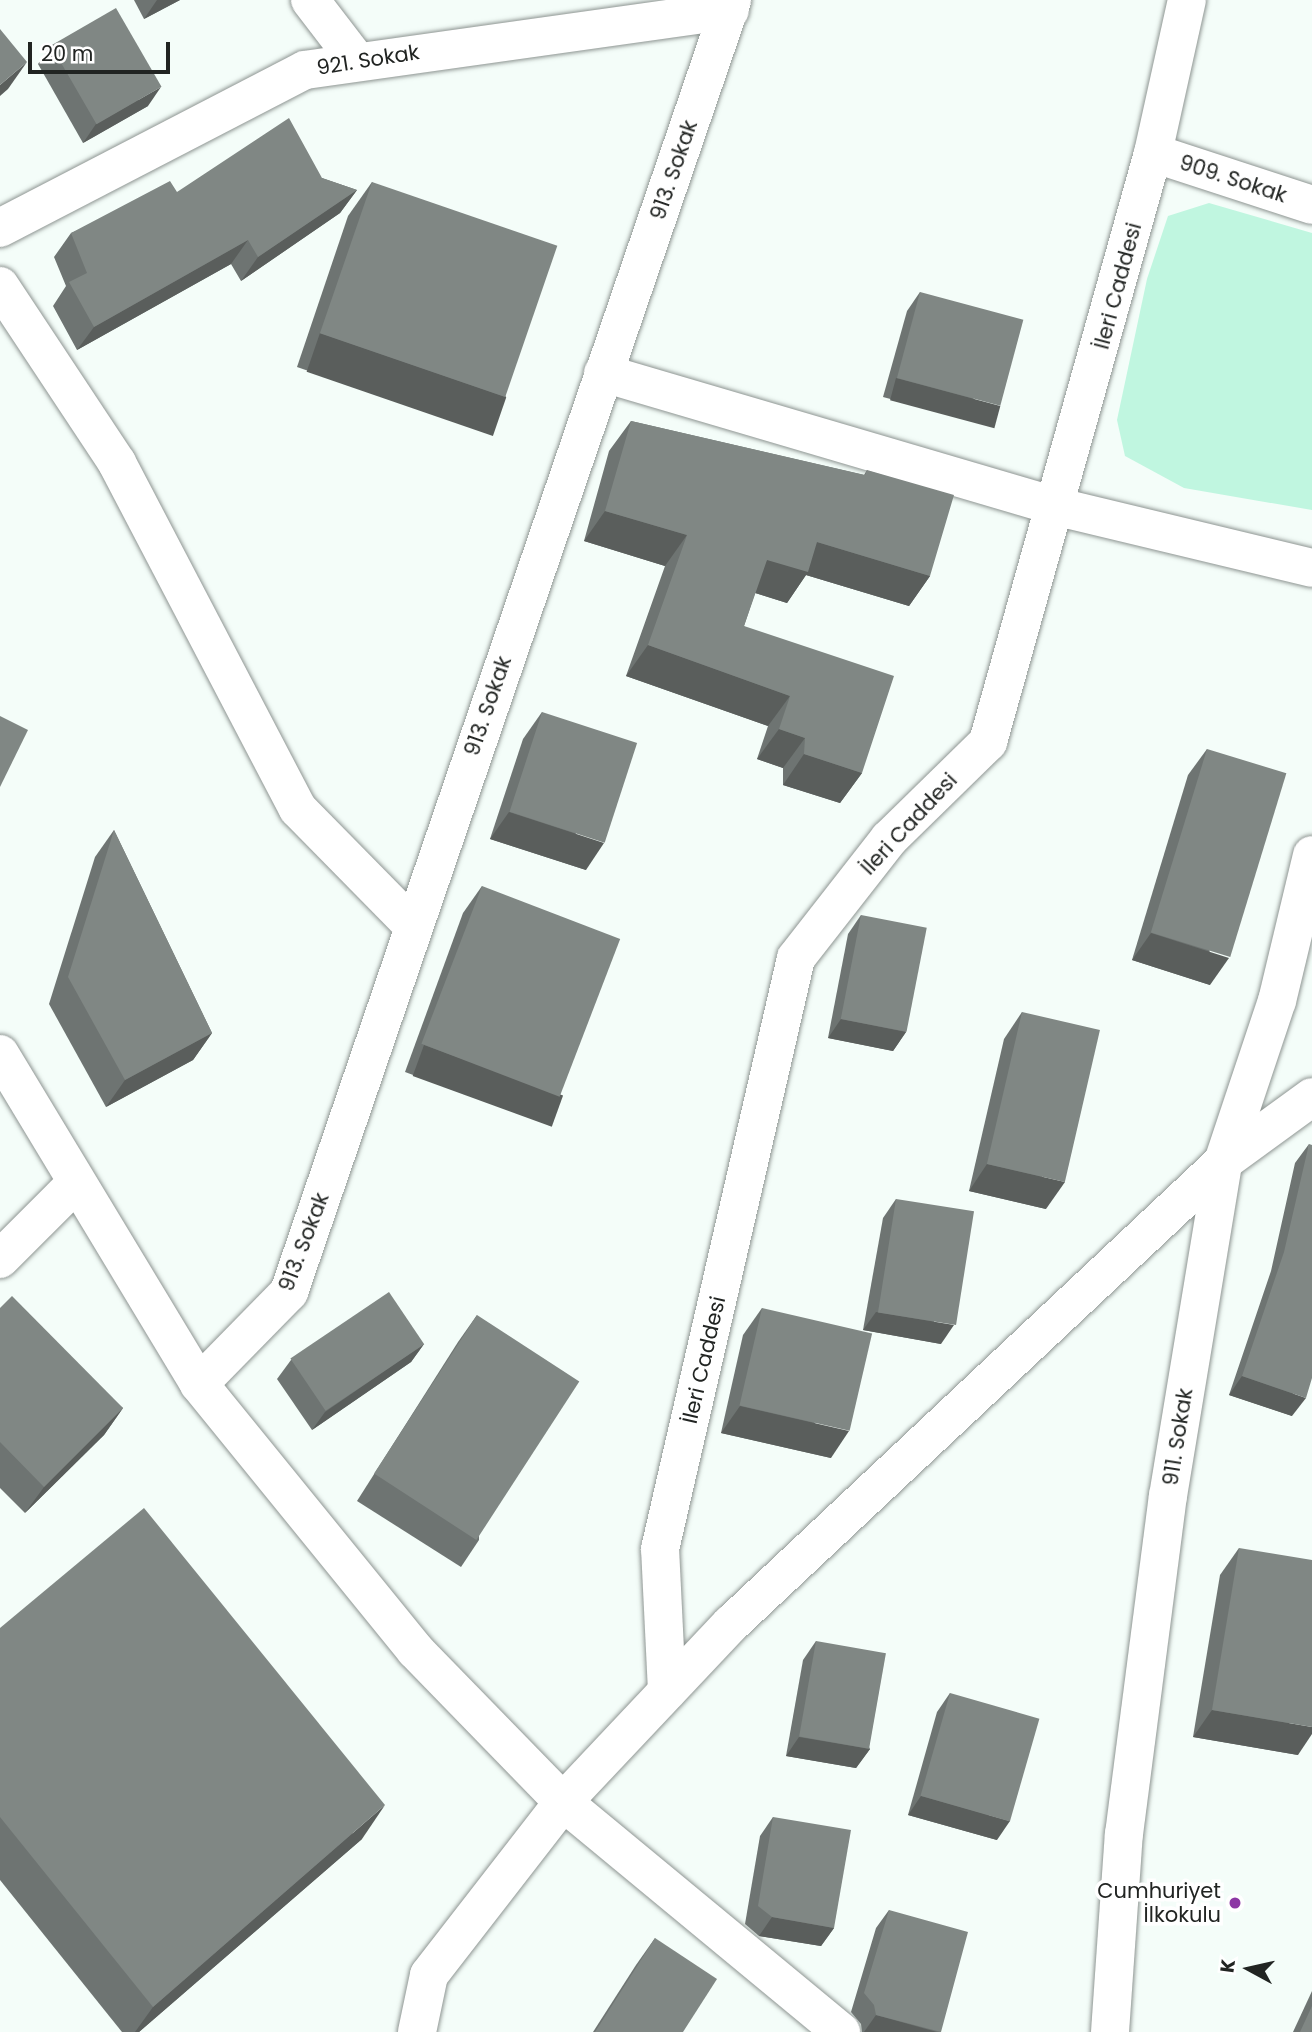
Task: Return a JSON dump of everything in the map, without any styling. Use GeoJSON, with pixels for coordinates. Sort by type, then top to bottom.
{"type":"FeatureCollection","features":[{"type":"Feature","properties":{"kind":"street"},"geometry":{"type":"LineString","coordinates":[[310,0],[356,60]]}},
{"type":"Feature","properties":{"kind":"street","name":"İleri Caddesi"},"geometry":{"type":"LineString","coordinates":[[667,1691],[660,1549],[796,958],[889,839],[988,742],[1058,507],[1153,153],[1187,0]]}},
{"type":"Feature","properties":{"kind":"street","name":"921. Sokak"},"geometry":{"type":"LineString","coordinates":[[0,228],[305,70],[356,60],[731,5]]}},
{"type":"Feature","properties":{"kind":"street","name":"913. Sokak"},"geometry":{"type":"LineString","coordinates":[[199,1384],[289,1292],[731,5]]}},
{"type":"Feature","properties":{"kind":"street","name":"909. Sokak"},"geometry":{"type":"LineString","coordinates":[[1153,153],[1312,205]]}},
{"type":"Feature","properties":{"kind":"street"},"geometry":{"type":"LineString","coordinates":[[0,286],[117,463],[298,809],[413,926]]}},
{"type":"Feature","properties":{"kind":"street"},"geometry":{"type":"LineString","coordinates":[[603,373],[1058,507],[1312,568]]}},
{"type":"Feature","properties":{"kind":"street","name":"911. Sokak"},"geometry":{"type":"LineString","coordinates":[[1110,2032],[1124,1834],[1138,1726],[1168,1496],[1223,1162],[1278,1001],[1312,855]]}},
{"type":"Feature","properties":{"kind":"street"},"geometry":{"type":"LineString","coordinates":[[0,1054],[75,1184],[199,1384],[415,1650],[563,1802],[841,2032]]}},
{"type":"Feature","properties":{"kind":"street"},"geometry":{"type":"LineString","coordinates":[[417,2032],[429,1975],[563,1802],[731,1624],[1223,1162],[1312,1097]]}},
{"type":"Feature","properties":{"kind":"street"},"geometry":{"type":"LineString","coordinates":[[0,1259],[75,1184]]}},
{"type":"Feature","properties":{"kind":"green space"},"geometry":{"type":"Polygon","coordinates":[[[1209,203],[1312,233],[1312,510],[1184,488],[1125,456],[1117,420],[1147,279],[1168,216],[1209,203]]]}},
{"type":"Feature","properties":{"kind":"building"},"geometry":{"type":"Polygon","coordinates":[[[116,8],[162,87],[97,124],[51,46],[116,8]]]}},
{"type":"Feature","properties":{"kind":"building"},"geometry":{"type":"Polygon","coordinates":[[[0,29],[27,62],[0,85],[0,29]]]}},
{"type":"Feature","properties":{"kind":"building"},"geometry":{"type":"Polygon","coordinates":[[[289,118],[322,178],[357,190],[258,257],[248,240],[94,327],[69,282],[87,273],[71,233],[170,181],[177,192],[289,118]]]}},
{"type":"Feature","properties":{"kind":"building"},"geometry":{"type":"Polygon","coordinates":[[[372,182],[557,246],[505,397],[320,333],[372,182]]]}},
{"type":"Feature","properties":{"kind":"building"},"geometry":{"type":"Polygon","coordinates":[[[920,292],[1023,320],[1000,406],[897,378],[920,292]]]}},
{"type":"Feature","properties":{"kind":"building"},"geometry":{"type":"Polygon","coordinates":[[[631,421],[865,475],[867,470],[954,495],[930,576],[817,542],[808,572],[767,560],[744,626],[894,676],[862,773],[804,754],[805,738],[779,729],[790,696],[648,645],[687,535],[605,511],[631,421]]]}},
{"type":"Feature","properties":{"kind":"building"},"geometry":{"type":"Polygon","coordinates":[[[542,712],[637,743],[605,843],[510,812],[542,712]]]}},
{"type":"Feature","properties":{"kind":"building"},"geometry":{"type":"Polygon","coordinates":[[[0,716],[28,730],[0,787],[0,716]]]}},
{"type":"Feature","properties":{"kind":"building"},"geometry":{"type":"Polygon","coordinates":[[[1207,749],[1286,773],[1230,957],[1151,933],[1207,749]]]}},
{"type":"Feature","properties":{"kind":"building"},"geometry":{"type":"Polygon","coordinates":[[[114,830],[212,1033],[125,1080],[68,977],[114,830]]]}},
{"type":"Feature","properties":{"kind":"building"},"geometry":{"type":"Polygon","coordinates":[[[482,886],[620,939],[560,1097],[421,1044],[482,886]]]}},
{"type":"Feature","properties":{"kind":"building"},"geometry":{"type":"Polygon","coordinates":[[[861,915],[927,928],[907,1032],[841,1019],[861,915]]]}},
{"type":"Feature","properties":{"kind":"building"},"geometry":{"type":"Polygon","coordinates":[[[1022,1012],[1100,1030],[1065,1182],[987,1164],[1022,1012]]]}},
{"type":"Feature","properties":{"kind":"building"},"geometry":{"type":"Polygon","coordinates":[[[1309,1144],[1312,1145],[1312,1378],[1306,1398],[1242,1376],[1284,1252],[1309,1144]]]}},
{"type":"Feature","properties":{"kind":"building"},"geometry":{"type":"Polygon","coordinates":[[[896,1199],[974,1211],[956,1325],[878,1313],[896,1199]]]}},
{"type":"Feature","properties":{"kind":"building"},"geometry":{"type":"Polygon","coordinates":[[[389,1292],[424,1344],[326,1411],[290,1359],[389,1292]]]}},
{"type":"Feature","properties":{"kind":"building"},"geometry":{"type":"Polygon","coordinates":[[[12,1296],[123,1408],[44,1487],[0,1442],[0,1308],[12,1296]]]}},
{"type":"Feature","properties":{"kind":"building"},"geometry":{"type":"Polygon","coordinates":[[[762,1308],[872,1333],[850,1431],[740,1405],[762,1308]]]}},
{"type":"Feature","properties":{"kind":"building"},"geometry":{"type":"Polygon","coordinates":[[[477,1315],[579,1381],[476,1540],[374,1474],[477,1315]]]}},
{"type":"Feature","properties":{"kind":"building"},"geometry":{"type":"Polygon","coordinates":[[[144,1508],[385,1805],[153,2007],[0,1817],[0,1628],[144,1508]]]}},
{"type":"Feature","properties":{"kind":"building"},"geometry":{"type":"Polygon","coordinates":[[[1239,1548],[1312,1560],[1312,1727],[1212,1710],[1239,1548]]]}},
{"type":"Feature","properties":{"kind":"building"},"geometry":{"type":"Polygon","coordinates":[[[816,1641],[886,1653],[869,1749],[799,1737],[816,1641]]]}},
{"type":"Feature","properties":{"kind":"building"},"geometry":{"type":"Polygon","coordinates":[[[950,1693],[1039,1719],[1010,1821],[921,1796],[950,1693]]]}},
{"type":"Feature","properties":{"kind":"building"},"geometry":{"type":"Polygon","coordinates":[[[773,1817],[851,1830],[834,1928],[772,1917],[758,1906],[773,1817]]]}},
{"type":"Feature","properties":{"kind":"building"},"geometry":{"type":"Polygon","coordinates":[[[889,1910],[968,1932],[941,2032],[876,2015],[874,2005],[864,1993],[889,1910]]]}},
{"type":"Feature","properties":{"kind":"building"},"geometry":{"type":"Polygon","coordinates":[[[655,1938],[717,1979],[683,2032],[595,2032],[655,1938]]]}},
{"type":"Feature","properties":{"kind":"building"},"geometry":{"type":"Polygon","coordinates":[[[1312,2006],[1312,2032],[1300,2032],[1312,2006]]]}},
{"type":"Feature","properties":{"kind":"place","name":"Cumhuriyet İlkokulu"},"geometry":{"type":"Point","coordinates":[1235,1903]}}]}
